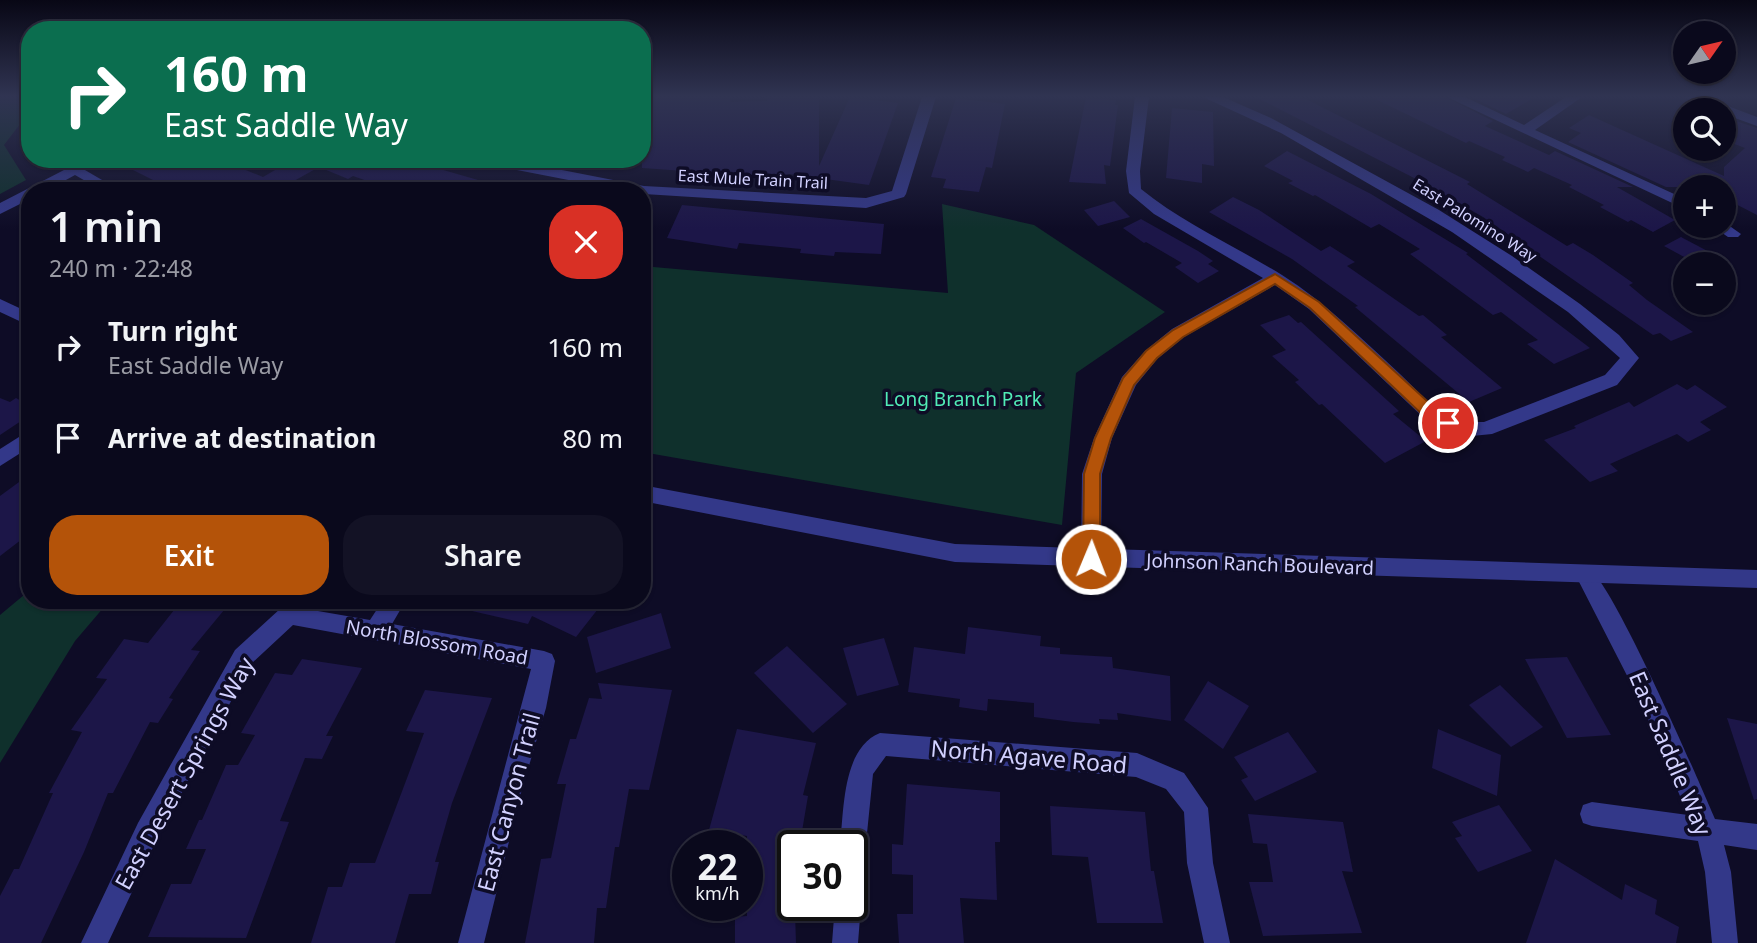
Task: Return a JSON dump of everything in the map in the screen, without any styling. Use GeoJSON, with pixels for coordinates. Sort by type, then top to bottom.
{"type":"FeatureCollection","features":[{"type":"Feature","properties":{"kind":"street","name":"East Mule Train Trail"},"geometry":{"type":"LineString","coordinates":[[651,192],[866,203],[899,194],[915,141]]}},
{"type":"Feature","properties":{"kind":"street"},"geometry":{"type":"LineString","coordinates":[[1137,141],[1134,190],[1159,211],[1275,278]]}},
{"type":"Feature","properties":{"kind":"street","name":"East Palomino Way"},"geometry":{"type":"LineString","coordinates":[[1275,278],[1315,305],[1433,416],[1462,430],[1485,429],[1611,380],[1630,358],[1613,338],[1503,257],[1426,208],[1304,141]]}},
{"type":"Feature","properties":{"kind":"street"},"geometry":{"type":"LineString","coordinates":[[1552,141],[1673,199]]}},
{"type":"Feature","properties":{"kind":"street"},"geometry":{"type":"LineString","coordinates":[[71,168],[97,182]]}},
{"type":"Feature","properties":{"kind":"street","name":"East Mule Train Trail"},"geometry":{"type":"LineString","coordinates":[[525,168],[594,182]]}},
{"type":"Feature","properties":{"kind":"street"},"geometry":{"type":"LineString","coordinates":[[51,182],[74,170]]}},
{"type":"Feature","properties":{"kind":"street"},"geometry":{"type":"LineString","coordinates":[[0,209],[21,198]]}},
{"type":"Feature","properties":{"kind":"street"},"geometry":{"type":"LineString","coordinates":[[1091,559],[1092,474],[1103,438],[1128,382],[1152,355],[1178,333],[1275,278]]}},
{"type":"Feature","properties":{"kind":"street"},"geometry":{"type":"LineString","coordinates":[[0,305],[21,316]]}},
{"type":"Feature","properties":{"kind":"street"},"geometry":{"type":"LineString","coordinates":[[0,459],[21,444]]}},
{"type":"Feature","properties":{"kind":"street","name":"Johnson Ranch Boulevard"},"geometry":{"type":"LineString","coordinates":[[651,495],[955,553],[1757,579]]}},
{"type":"Feature","properties":{"kind":"street","name":"East Saddle Way"},"geometry":{"type":"LineString","coordinates":[[1585,574],[1648,694],[1707,829],[1718,872],[1726,943]]}},
{"type":"Feature","properties":{"kind":"street"},"geometry":{"type":"LineString","coordinates":[[376,630],[390,609]]}},
{"type":"Feature","properties":{"kind":"street","name":"North Blossom Road"},"geometry":{"type":"LineString","coordinates":[[289,615],[544,661]]}},
{"type":"Feature","properties":{"kind":"street","name":"East Desert Springs Way"},"geometry":{"type":"LineString","coordinates":[[94,943],[147,832],[243,657],[289,615]]}},
{"type":"Feature","properties":{"kind":"street","name":"East Canyon Trail"},"geometry":{"type":"LineString","coordinates":[[471,943],[544,661]]}},
{"type":"Feature","properties":{"kind":"street","name":"North Agave Road"},"geometry":{"type":"LineString","coordinates":[[854,830],[861,769],[880,744],[1137,765],[1175,781],[1196,808],[1200,863],[1217,943]]}},
{"type":"Feature","properties":{"kind":"street"},"geometry":{"type":"LineString","coordinates":[[1592,814],[1757,838]]}},
{"type":"Feature","properties":{"kind":"street"},"geometry":{"type":"LineString","coordinates":[[845,943],[847,921]]}},
{"type":"Feature","properties":{"kind":"green space"},"geometry":{"type":"Polygon","coordinates":[[[0,141],[7,141],[4,145],[26,180],[0,194],[0,141]]]}},
{"type":"Feature","properties":{"kind":"green space","name":"Long Branch Park"},"geometry":{"type":"Polygon","coordinates":[[[942,204],[1034,225],[1165,312],[1076,373],[1062,525],[651,454],[651,267],[948,293],[942,204]]]}},
{"type":"Feature","properties":{"kind":"green space"},"geometry":{"type":"Polygon","coordinates":[[[21,598],[21,609],[102,609],[75,641],[0,763],[0,615],[21,598]]]}},
{"type":"Feature","properties":{"kind":"building"},"geometry":{"type":"Polygon","coordinates":[[[651,141],[819,141],[819,166],[830,141],[885,141],[869,185],[789,174],[787,178],[642,168],[651,168],[651,141]]]}},
{"type":"Feature","properties":{"kind":"building"},"geometry":{"type":"Polygon","coordinates":[[[942,141],[997,141],[992,168],[986,167],[979,192],[943,188],[946,179],[931,177],[942,141]]]}},
{"type":"Feature","properties":{"kind":"building"},"geometry":{"type":"Polygon","coordinates":[[[1077,141],[1113,141],[1110,166],[1104,165],[1106,184],[1069,182],[1077,141]]]}},
{"type":"Feature","properties":{"kind":"building"},"geometry":{"type":"Polygon","coordinates":[[[1169,141],[1214,141],[1214,166],[1202,164],[1202,183],[1166,178],[1169,141]]]}},
{"type":"Feature","properties":{"kind":"building"},"geometry":{"type":"Polygon","coordinates":[[[1342,141],[1389,141],[1470,182],[1467,184],[1567,246],[1573,243],[1593,255],[1633,283],[1629,285],[1647,300],[1693,332],[1671,341],[1660,333],[1653,335],[1483,217],[1342,141]]]}},
{"type":"Feature","properties":{"kind":"building"},"geometry":{"type":"Polygon","coordinates":[[[1469,141],[1518,141],[1549,155],[1555,151],[1633,187],[1617,187],[1673,221],[1653,232],[1600,207],[1604,205],[1569,187],[1572,185],[1534,168],[1528,172],[1502,160],[1505,157],[1469,141]]]}},
{"type":"Feature","properties":{"kind":"building"},"geometry":{"type":"Polygon","coordinates":[[[1647,141],[1673,153],[1673,161],[1691,161],[1722,175],[1673,175],[1673,187],[1666,187],[1568,142],[1647,141]]]}},
{"type":"Feature","properties":{"kind":"building"},"geometry":{"type":"Polygon","coordinates":[[[1736,141],[1757,141],[1757,215],[1736,204],[1736,175],[1724,175],[1724,167],[1731,161],[1736,161],[1736,156],[1745,148],[1736,145],[1736,141]]]}},
{"type":"Feature","properties":{"kind":"building"},"geometry":{"type":"Polygon","coordinates":[[[1287,151],[1371,194],[1468,253],[1466,254],[1590,348],[1554,364],[1527,344],[1538,340],[1501,312],[1493,315],[1410,254],[1420,249],[1379,224],[1371,228],[1315,195],[1288,183],[1293,181],[1264,166],[1287,151]]]}},
{"type":"Feature","properties":{"kind":"building"},"geometry":{"type":"Polygon","coordinates":[[[129,168],[241,168],[263,177],[278,168],[317,168],[292,182],[157,182],[129,168]]]}},
{"type":"Feature","properties":{"kind":"building"},"geometry":{"type":"Polygon","coordinates":[[[321,168],[436,168],[485,182],[370,182],[353,176],[348,179],[321,168]]]}},
{"type":"Feature","properties":{"kind":"building"},"geometry":{"type":"Polygon","coordinates":[[[1233,197],[1259,210],[1321,251],[1330,246],[1355,262],[1347,266],[1419,316],[1423,315],[1447,335],[1441,337],[1502,388],[1469,402],[1355,307],[1358,306],[1292,259],[1209,212],[1233,197]]]}},
{"type":"Feature","properties":{"kind":"building"},"geometry":{"type":"Polygon","coordinates":[[[1114,201],[1130,217],[1098,226],[1084,210],[1114,201]]]}},
{"type":"Feature","properties":{"kind":"building"},"geometry":{"type":"Polygon","coordinates":[[[682,205],[884,224],[881,254],[835,252],[834,256],[800,253],[801,249],[739,243],[737,249],[667,238],[682,205]]]}},
{"type":"Feature","properties":{"kind":"building"},"geometry":{"type":"Polygon","coordinates":[[[1141,219],[1213,261],[1208,264],[1219,271],[1198,283],[1175,267],[1182,263],[1144,243],[1123,228],[1141,219]]]}},
{"type":"Feature","properties":{"kind":"building"},"geometry":{"type":"Polygon","coordinates":[[[1683,238],[1709,252],[1675,252],[1664,246],[1683,238]]]}},
{"type":"Feature","properties":{"kind":"building"},"geometry":{"type":"Polygon","coordinates":[[[1289,315],[1298,323],[1301,322],[1399,411],[1393,414],[1426,441],[1385,463],[1322,404],[1319,405],[1295,382],[1299,380],[1272,356],[1286,350],[1260,325],[1289,315]]]}},
{"type":"Feature","properties":{"kind":"building"},"geometry":{"type":"Polygon","coordinates":[[[1677,384],[1687,390],[1695,385],[1727,407],[1700,422],[1711,430],[1688,442],[1677,434],[1610,464],[1618,471],[1590,482],[1544,440],[1576,428],[1574,426],[1629,402],[1634,407],[1677,384]]]}},
{"type":"Feature","properties":{"kind":"building"},"geometry":{"type":"Polygon","coordinates":[[[0,398],[10,402],[16,398],[21,401],[21,421],[0,435],[0,398]]]}},
{"type":"Feature","properties":{"kind":"building"},"geometry":{"type":"Polygon","coordinates":[[[21,481],[21,540],[0,556],[0,496],[21,481]]]}},
{"type":"Feature","properties":{"kind":"building"},"geometry":{"type":"Polygon","coordinates":[[[175,609],[225,609],[191,650],[200,651],[169,698],[173,699],[158,723],[150,722],[113,793],[108,793],[84,852],[41,943],[0,943],[0,896],[14,869],[19,869],[53,793],[49,793],[82,732],[71,730],[107,679],[96,678],[124,639],[148,643],[175,609]]]}},
{"type":"Feature","properties":{"kind":"building"},"geometry":{"type":"Polygon","coordinates":[[[463,609],[598,609],[576,637],[532,616],[528,624],[463,609]]]}},
{"type":"Feature","properties":{"kind":"building"},"geometry":{"type":"Polygon","coordinates":[[[661,613],[671,648],[596,673],[587,637],[661,613]]]}},
{"type":"Feature","properties":{"kind":"building"},"geometry":{"type":"Polygon","coordinates":[[[968,627],[1041,636],[1040,646],[1060,648],[1060,654],[1112,657],[1113,668],[1170,676],[1171,721],[1117,713],[1118,720],[1099,719],[1100,724],[1073,722],[1034,717],[1034,703],[988,699],[987,711],[959,707],[960,699],[908,692],[914,647],[965,654],[968,627]]]}},
{"type":"Feature","properties":{"kind":"building"},"geometry":{"type":"Polygon","coordinates":[[[884,638],[899,685],[857,696],[843,648],[884,638]]]}},
{"type":"Feature","properties":{"kind":"building"},"geometry":{"type":"Polygon","coordinates":[[[787,646],[847,704],[813,733],[754,673],[787,646]]]}},
{"type":"Feature","properties":{"kind":"building"},"geometry":{"type":"Polygon","coordinates":[[[1567,657],[1611,735],[1567,738],[1525,659],[1567,657]]]}},
{"type":"Feature","properties":{"kind":"building"},"geometry":{"type":"Polygon","coordinates":[[[302,659],[362,668],[326,736],[333,736],[322,759],[305,758],[280,821],[289,822],[246,938],[148,937],[171,884],[191,884],[206,849],[186,849],[226,765],[238,765],[255,735],[241,733],[275,673],[292,675],[302,659]]]}},
{"type":"Feature","properties":{"kind":"building"},"geometry":{"type":"Polygon","coordinates":[[[1208,681],[1249,706],[1223,749],[1184,720],[1208,681]]]}},
{"type":"Feature","properties":{"kind":"building"},"geometry":{"type":"Polygon","coordinates":[[[598,683],[672,690],[649,790],[629,789],[619,847],[615,847],[606,908],[597,908],[594,943],[525,943],[541,859],[551,858],[566,784],[557,784],[570,739],[576,739],[589,698],[602,699],[598,683]]]}},
{"type":"Feature","properties":{"kind":"building"},"geometry":{"type":"Polygon","coordinates":[[[1500,685],[1543,727],[1511,747],[1469,705],[1500,685]]]}},
{"type":"Feature","properties":{"kind":"building"},"geometry":{"type":"Polygon","coordinates":[[[425,690],[492,698],[452,803],[435,862],[439,862],[431,894],[409,894],[395,943],[311,943],[328,887],[342,887],[350,863],[375,863],[424,733],[406,731],[425,690]]]}},
{"type":"Feature","properties":{"kind":"building"},"geometry":{"type":"Polygon","coordinates":[[[1727,718],[1757,724],[1757,799],[1754,800],[1727,718]]]}},
{"type":"Feature","properties":{"kind":"building"},"geometry":{"type":"Polygon","coordinates":[[[737,729],[816,743],[803,795],[808,796],[802,830],[777,830],[777,921],[795,921],[796,943],[735,943],[735,921],[763,921],[763,830],[709,830],[737,729]]]}},
{"type":"Feature","properties":{"kind":"building"},"geometry":{"type":"Polygon","coordinates":[[[1438,729],[1501,755],[1497,796],[1432,768],[1438,729]]]}},
{"type":"Feature","properties":{"kind":"building"},"geometry":{"type":"Polygon","coordinates":[[[1288,732],[1317,772],[1255,801],[1241,780],[1248,777],[1234,757],[1288,732]]]}},
{"type":"Feature","properties":{"kind":"building"},"geometry":{"type":"Polygon","coordinates":[[[907,784],[1000,792],[1000,842],[995,842],[997,900],[960,898],[964,943],[899,943],[897,914],[913,914],[913,875],[892,874],[892,844],[903,845],[907,784]]]}},
{"type":"Feature","properties":{"kind":"building"},"geometry":{"type":"Polygon","coordinates":[[[1499,805],[1532,851],[1478,872],[1455,838],[1462,836],[1452,822],[1499,805]]]}},
{"type":"Feature","properties":{"kind":"building"},"geometry":{"type":"Polygon","coordinates":[[[1050,806],[1145,812],[1151,871],[1154,871],[1163,923],[1097,923],[1088,857],[1052,855],[1050,806]]]}},
{"type":"Feature","properties":{"kind":"building"},"geometry":{"type":"Polygon","coordinates":[[[1248,814],[1343,822],[1353,872],[1342,871],[1362,933],[1263,936],[1249,882],[1273,882],[1267,844],[1253,843],[1248,814]]]}},
{"type":"Feature","properties":{"kind":"building"},"geometry":{"type":"Polygon","coordinates":[[[1555,859],[1622,900],[1625,884],[1657,900],[1655,914],[1679,927],[1676,943],[1526,943],[1555,859]]]}},
{"type":"Feature","properties":{"kind":"route"},"geometry":{"type":"LineString","coordinates":[[1091,559],[1092,474],[1103,438],[1128,382],[1152,355],[1178,333],[1275,278],[1315,305],[1409,390],[1433,416],[1448,423]]}}]}
